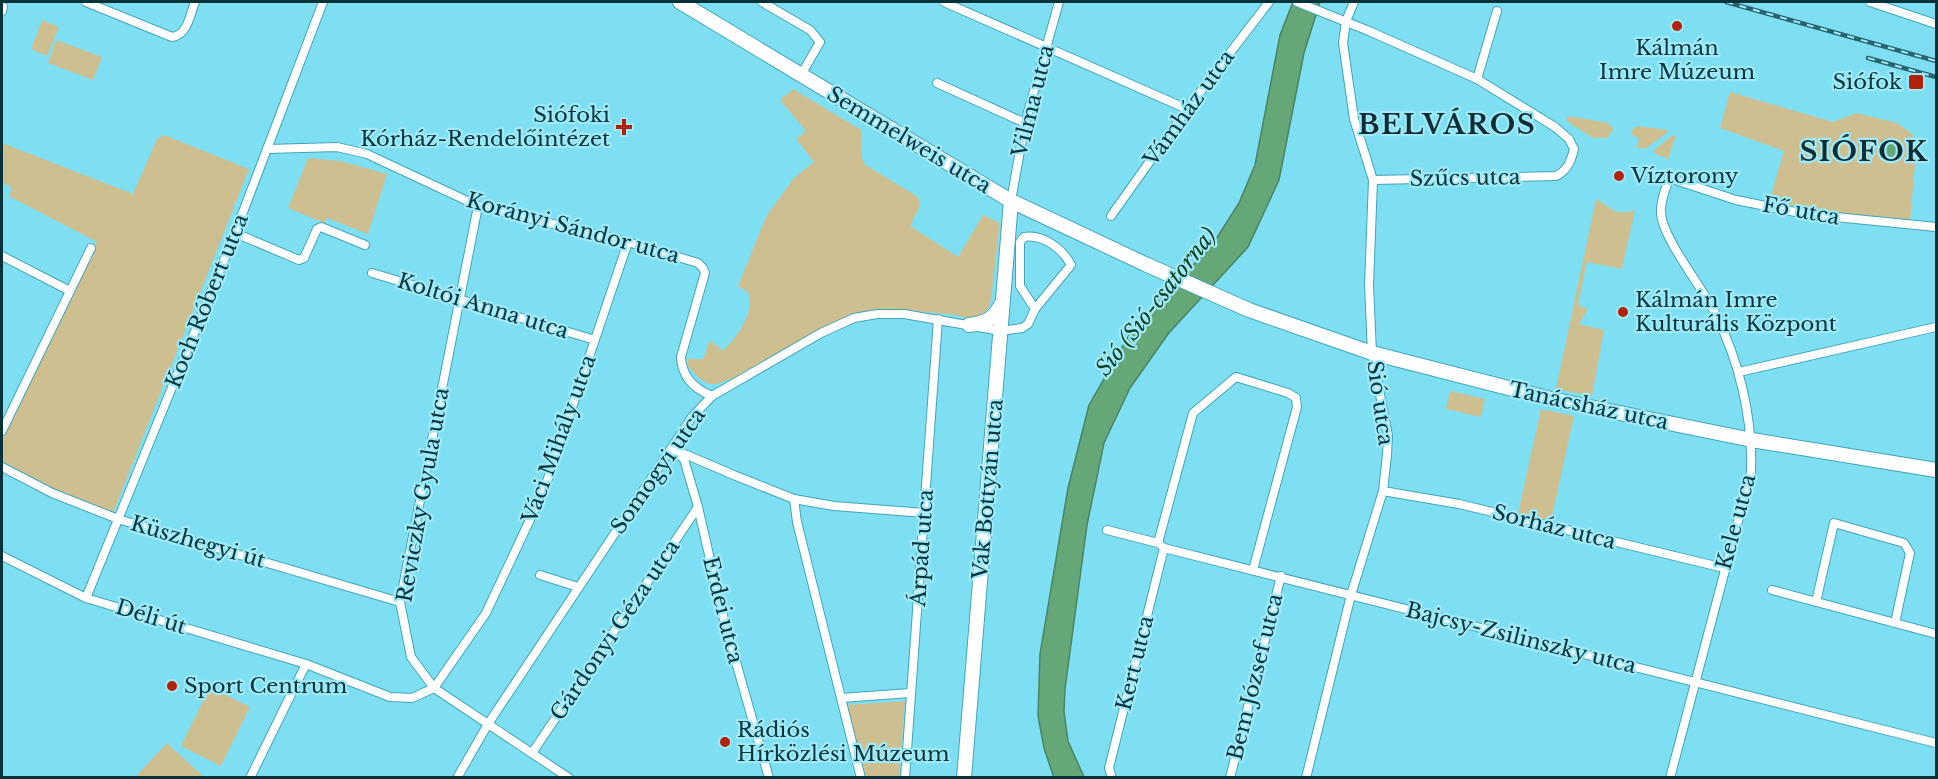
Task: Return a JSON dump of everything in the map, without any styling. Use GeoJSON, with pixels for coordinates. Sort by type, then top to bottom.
{"type":"FeatureCollection","features":[{"type":"Feature","properties":{"kind":"main road","name":"Semmelweis utca"},"geometry":{"type":"LineString","coordinates":[[680,2],[1011,201],[1249,310]]}},
{"type":"Feature","properties":{"kind":"main road","name":"Vak Bottyán utca"},"geometry":{"type":"LineString","coordinates":[[964,777],[1011,201]]}},
{"type":"Feature","properties":{"kind":"main road"},"geometry":{"type":"LineString","coordinates":[[1008,236],[1013,226],[1023,219],[1042,216]]}},
{"type":"Feature","properties":{"kind":"main road"},"geometry":{"type":"LineString","coordinates":[[969,326],[986,323],[997,313],[1003,301]]}},
{"type":"Feature","properties":{"kind":"main road","name":"Tanácsház utca"},"geometry":{"type":"LineString","coordinates":[[1249,310],[1372,352],[1551,399],[1752,440],[1936,470]]}},
{"type":"Feature","properties":{"kind":"street"},"geometry":{"type":"LineString","coordinates":[[86,2],[172,37],[184,32],[195,2]]}},
{"type":"Feature","properties":{"kind":"street","name":"Koch Róbert utca"},"geometry":{"type":"LineString","coordinates":[[86,598],[235,233],[323,2]]}},
{"type":"Feature","properties":{"kind":"street"},"geometry":{"type":"LineString","coordinates":[[762,2],[810,30],[820,42],[801,75]]}},
{"type":"Feature","properties":{"kind":"street"},"geometry":{"type":"LineString","coordinates":[[944,2],[1187,109]]}},
{"type":"Feature","properties":{"kind":"street","name":"Vilma utca"},"geometry":{"type":"LineString","coordinates":[[1011,201],[1025,123],[1059,2]]}},
{"type":"Feature","properties":{"kind":"street","name":"Vámház utca"},"geometry":{"type":"LineString","coordinates":[[1111,216],[1187,109],[1269,2]]}},
{"type":"Feature","properties":{"kind":"street"},"geometry":{"type":"LineString","coordinates":[[1297,2],[1346,21],[1477,79],[1497,11]]}},
{"type":"Feature","properties":{"kind":"street","name":"Sió utca"},"geometry":{"type":"LineString","coordinates":[[1306,777],[1351,595],[1383,491],[1388,436],[1372,352],[1369,285],[1373,180],[1361,146],[1349,93],[1343,43],[1346,21],[1354,2]]}},
{"type":"Feature","properties":{"kind":"street"},"geometry":{"type":"LineString","coordinates":[[1870,2],[1936,24]]}},
{"type":"Feature","properties":{"kind":"street","name":"Szűcs utca"},"geometry":{"type":"LineString","coordinates":[[1373,180],[1556,176],[1564,172],[1570,163],[1574,149],[1569,139],[1555,127],[1477,79]]}},
{"type":"Feature","properties":{"kind":"street"},"geometry":{"type":"LineString","coordinates":[[937,83],[1025,123]]}},
{"type":"Feature","properties":{"kind":"street","name":"Korányi Sándor utca"},"geometry":{"type":"LineString","coordinates":[[267,149],[336,147],[367,154],[478,206],[628,242],[690,260],[703,268],[703,281],[681,357],[682,369],[699,392],[712,396]]}},
{"type":"Feature","properties":{"kind":"street","name":"Fő utca"},"geometry":{"type":"LineString","coordinates":[[1661,209],[1669,178],[1736,200],[1805,214],[1936,227]]}},
{"type":"Feature","properties":{"kind":"street","name":"Reviczky Gyula utca"},"geometry":{"type":"LineString","coordinates":[[478,206],[400,602],[411,657],[434,688],[569,777]]}},
{"type":"Feature","properties":{"kind":"street","name":"Kele utca"},"geometry":{"type":"LineString","coordinates":[[1661,209],[1661,220],[1714,311],[1739,372],[1752,440],[1751,472],[1670,777]]}},
{"type":"Feature","properties":{"kind":"street"},"geometry":{"type":"LineString","coordinates":[[235,233],[299,260],[304,258],[317,229],[321,227],[365,245]]}},
{"type":"Feature","properties":{"kind":"street"},"geometry":{"type":"LineString","coordinates":[[1001,331],[1022,328],[1028,324],[1035,309],[1071,266],[1060,249],[1032,236],[1024,237],[1020,242],[1020,286],[1035,309]]}},
{"type":"Feature","properties":{"kind":"street","name":"Váci Mihály utca"},"geometry":{"type":"LineString","coordinates":[[434,688],[486,613],[544,490],[628,242]]}},
{"type":"Feature","properties":{"kind":"street"},"geometry":{"type":"LineString","coordinates":[[2,431],[91,248]]}},
{"type":"Feature","properties":{"kind":"street"},"geometry":{"type":"LineString","coordinates":[[2,256],[70,291]]}},
{"type":"Feature","properties":{"kind":"street","name":"Koltói Anna utca"},"geometry":{"type":"LineString","coordinates":[[372,273],[595,340]]}},
{"type":"Feature","properties":{"kind":"street","name":"Somogyi utca"},"geometry":{"type":"LineString","coordinates":[[457,777],[488,723],[671,448],[692,417],[712,396],[821,333],[854,318],[877,314],[904,314],[1001,331]]}},
{"type":"Feature","properties":{"kind":"street","name":"Árpád utca"},"geometry":{"type":"LineString","coordinates":[[905,777],[938,319]]}},
{"type":"Feature","properties":{"kind":"street"},"geometry":{"type":"LineString","coordinates":[[1739,372],[1936,327]]}},
{"type":"Feature","properties":{"kind":"street","name":"Kert utca"},"geometry":{"type":"LineString","coordinates":[[1112,777],[1109,768],[1193,413],[1236,377],[1288,393],[1296,398],[1297,407],[1253,570]]}},
{"type":"Feature","properties":{"kind":"street"},"geometry":{"type":"LineString","coordinates":[[671,448],[794,499],[834,506],[925,513]]}},
{"type":"Feature","properties":{"kind":"street","name":"Erdei utca"},"geometry":{"type":"LineString","coordinates":[[671,448],[684,459],[698,507],[724,620],[769,777]]}},
{"type":"Feature","properties":{"kind":"street","name":"Küszhegyi út"},"geometry":{"type":"LineString","coordinates":[[2,466],[52,493],[118,519],[400,602]]}},
{"type":"Feature","properties":{"kind":"street","name":"Sorház utca"},"geometry":{"type":"LineString","coordinates":[[1383,491],[1459,504],[1724,568]]}},
{"type":"Feature","properties":{"kind":"street"},"geometry":{"type":"LineString","coordinates":[[794,499],[797,522],[861,777]]}},
{"type":"Feature","properties":{"kind":"street","name":"Gárdonyi Géza utca"},"geometry":{"type":"LineString","coordinates":[[532,753],[698,507]]}},
{"type":"Feature","properties":{"kind":"street"},"geometry":{"type":"LineString","coordinates":[[1816,602],[1834,523],[1904,543],[1910,553],[1895,623]]}},
{"type":"Feature","properties":{"kind":"street","name":"Bajcsy-Zsilinszky utca"},"geometry":{"type":"LineString","coordinates":[[1107,530],[1253,570],[1936,743]]}},
{"type":"Feature","properties":{"kind":"street","name":"Déli út"},"geometry":{"type":"LineString","coordinates":[[2,556],[86,598],[306,664],[390,697],[412,698],[434,688]]}},
{"type":"Feature","properties":{"kind":"street"},"geometry":{"type":"LineString","coordinates":[[540,575],[578,587]]}},
{"type":"Feature","properties":{"kind":"street","name":"Bem József utca"},"geometry":{"type":"LineString","coordinates":[[1230,777],[1281,576]]}},
{"type":"Feature","properties":{"kind":"street"},"geometry":{"type":"LineString","coordinates":[[1772,590],[1936,634]]}},
{"type":"Feature","properties":{"kind":"street"},"geometry":{"type":"LineString","coordinates":[[250,777],[306,664]]}},
{"type":"Feature","properties":{"kind":"street"},"geometry":{"type":"LineString","coordinates":[[841,698],[910,693]]}},
{"type":"Feature","properties":{"kind":"shaded area"},"geometry":{"type":"Polygon","coordinates":[[[1293,2],[1320,2],[1304,53],[1279,180],[1248,247],[1168,334],[1130,388],[1104,443],[1087,525],[1065,689],[1064,712],[1068,741],[1084,777],[1054,778],[1044,748],[1038,716],[1040,654],[1068,488],[1089,405],[1136,323],[1211,247],[1239,203],[1255,165],[1280,35],[1293,2]]]}},
{"type":"Feature","properties":{"kind":"shaded area"},"geometry":{"type":"Polygon","coordinates":[[[42,20],[59,27],[47,56],[31,49],[42,20]]]}},
{"type":"Feature","properties":{"kind":"shaded area"},"geometry":{"type":"Polygon","coordinates":[[[56,40],[102,57],[93,80],[48,63],[56,40]]]}},
{"type":"Feature","properties":{"kind":"shaded area"},"geometry":{"type":"Polygon","coordinates":[[[793,89],[861,130],[864,164],[918,197],[920,206],[910,226],[958,257],[983,215],[1000,223],[991,299],[988,309],[978,317],[881,310],[845,317],[736,377],[709,384],[699,378],[688,366],[688,359],[703,359],[710,340],[723,351],[739,332],[747,317],[749,301],[748,292],[738,286],[767,215],[794,178],[814,162],[796,139],[806,131],[780,100],[793,89]]]}},
{"type":"Feature","properties":{"kind":"shaded area"},"geometry":{"type":"Polygon","coordinates":[[[1730,92],[1833,122],[1856,113],[1897,123],[1911,133],[1917,143],[1910,221],[1846,215],[1769,202],[1784,151],[1720,128],[1730,92]]]}},
{"type":"Feature","properties":{"kind":"shaded area"},"geometry":{"type":"Polygon","coordinates":[[[1569,116],[1608,123],[1613,128],[1612,132],[1607,138],[1593,138],[1568,122],[1566,119],[1569,116]]]}},
{"type":"Feature","properties":{"kind":"shaded area"},"geometry":{"type":"Polygon","coordinates":[[[1637,126],[1668,132],[1645,149],[1636,147],[1639,141],[1636,136],[1632,135],[1632,130],[1637,126]]]}},
{"type":"Feature","properties":{"kind":"shaded area"},"geometry":{"type":"Polygon","coordinates":[[[164,135],[249,169],[113,513],[56,490],[2,461],[2,437],[97,242],[9,196],[12,188],[2,182],[2,143],[133,194],[157,139],[164,135]]]}},
{"type":"Feature","properties":{"kind":"shaded area"},"geometry":{"type":"Polygon","coordinates":[[[1673,135],[1676,136],[1668,159],[1654,153],[1653,151],[1673,135]]]}},
{"type":"Feature","properties":{"kind":"shaded area"},"geometry":{"type":"Polygon","coordinates":[[[1887,139],[1896,149],[1894,158],[1891,160],[1886,158],[1879,147],[1882,141],[1887,139]]]}},
{"type":"Feature","properties":{"kind":"shaded area"},"geometry":{"type":"Polygon","coordinates":[[[308,158],[340,161],[387,174],[368,234],[327,218],[324,223],[288,208],[308,158]]]}},
{"type":"Feature","properties":{"kind":"shaded area"},"geometry":{"type":"Polygon","coordinates":[[[1596,199],[1617,212],[1635,210],[1622,269],[1587,262],[1578,305],[1586,308],[1587,311],[1579,324],[1604,330],[1592,396],[1556,389],[1596,199]]]}},
{"type":"Feature","properties":{"kind":"shaded area"},"geometry":{"type":"Polygon","coordinates":[[[1450,391],[1485,399],[1481,417],[1446,409],[1450,391]]]}},
{"type":"Feature","properties":{"kind":"shaded area"},"geometry":{"type":"Polygon","coordinates":[[[1541,409],[1574,416],[1551,521],[1518,513],[1541,409]]]}},
{"type":"Feature","properties":{"kind":"shaded area"},"geometry":{"type":"Polygon","coordinates":[[[210,687],[250,707],[221,766],[181,746],[210,687]]]}},
{"type":"Feature","properties":{"kind":"shaded area"},"geometry":{"type":"Polygon","coordinates":[[[905,701],[899,777],[866,777],[847,705],[905,701]]]}},
{"type":"Feature","properties":{"kind":"shaded area"},"geometry":{"type":"Polygon","coordinates":[[[167,743],[204,777],[140,777],[137,775],[167,743]]]}},
{"type":"Feature","properties":{"kind":"railway"},"geometry":{"type":"LineString","coordinates":[[1726,2],[1936,61]]}},
{"type":"Feature","properties":{"kind":"railway"},"geometry":{"type":"LineString","coordinates":[[1868,58],[1936,77]]}},
{"type":"Feature","properties":{"kind":"place","name":"Kálmán Imre Múzeum"},"geometry":{"type":"Point","coordinates":[1677,26]}},
{"type":"Feature","properties":{"kind":"place","name":"Siófok"},"geometry":{"type":"Point","coordinates":[1916,82]}},
{"type":"Feature","properties":{"kind":"place","name":"Siófoki Kórház-Rendelőintézet"},"geometry":{"type":"Point","coordinates":[624,127]}},
{"type":"Feature","properties":{"kind":"place","name":"Víztorony"},"geometry":{"type":"Point","coordinates":[1619,176]}},
{"type":"Feature","properties":{"kind":"place","name":"Kálmán Imre Kulturális Központ"},"geometry":{"type":"Point","coordinates":[1623,312]}},
{"type":"Feature","properties":{"kind":"place","name":"Sport Centrum"},"geometry":{"type":"Point","coordinates":[172,686]}},
{"type":"Feature","properties":{"kind":"place","name":"Rádiós Hírközlési Múzeum"},"geometry":{"type":"Point","coordinates":[725,742]}},
{"type":"Feature","properties":{"kind":"district","name":"BELVÁROS"},"geometry":{"type":"Point","coordinates":[1447,124]}},
{"type":"Feature","properties":{"kind":"district","name":"SIÓFOK"},"geometry":{"type":"Point","coordinates":[1864,151]}},
{"type":"Feature","properties":{"kind":"water label","name":"Sió (Sió-csatorna)"},"geometry":{"type":"Point","coordinates":[1156,302]}}]}
